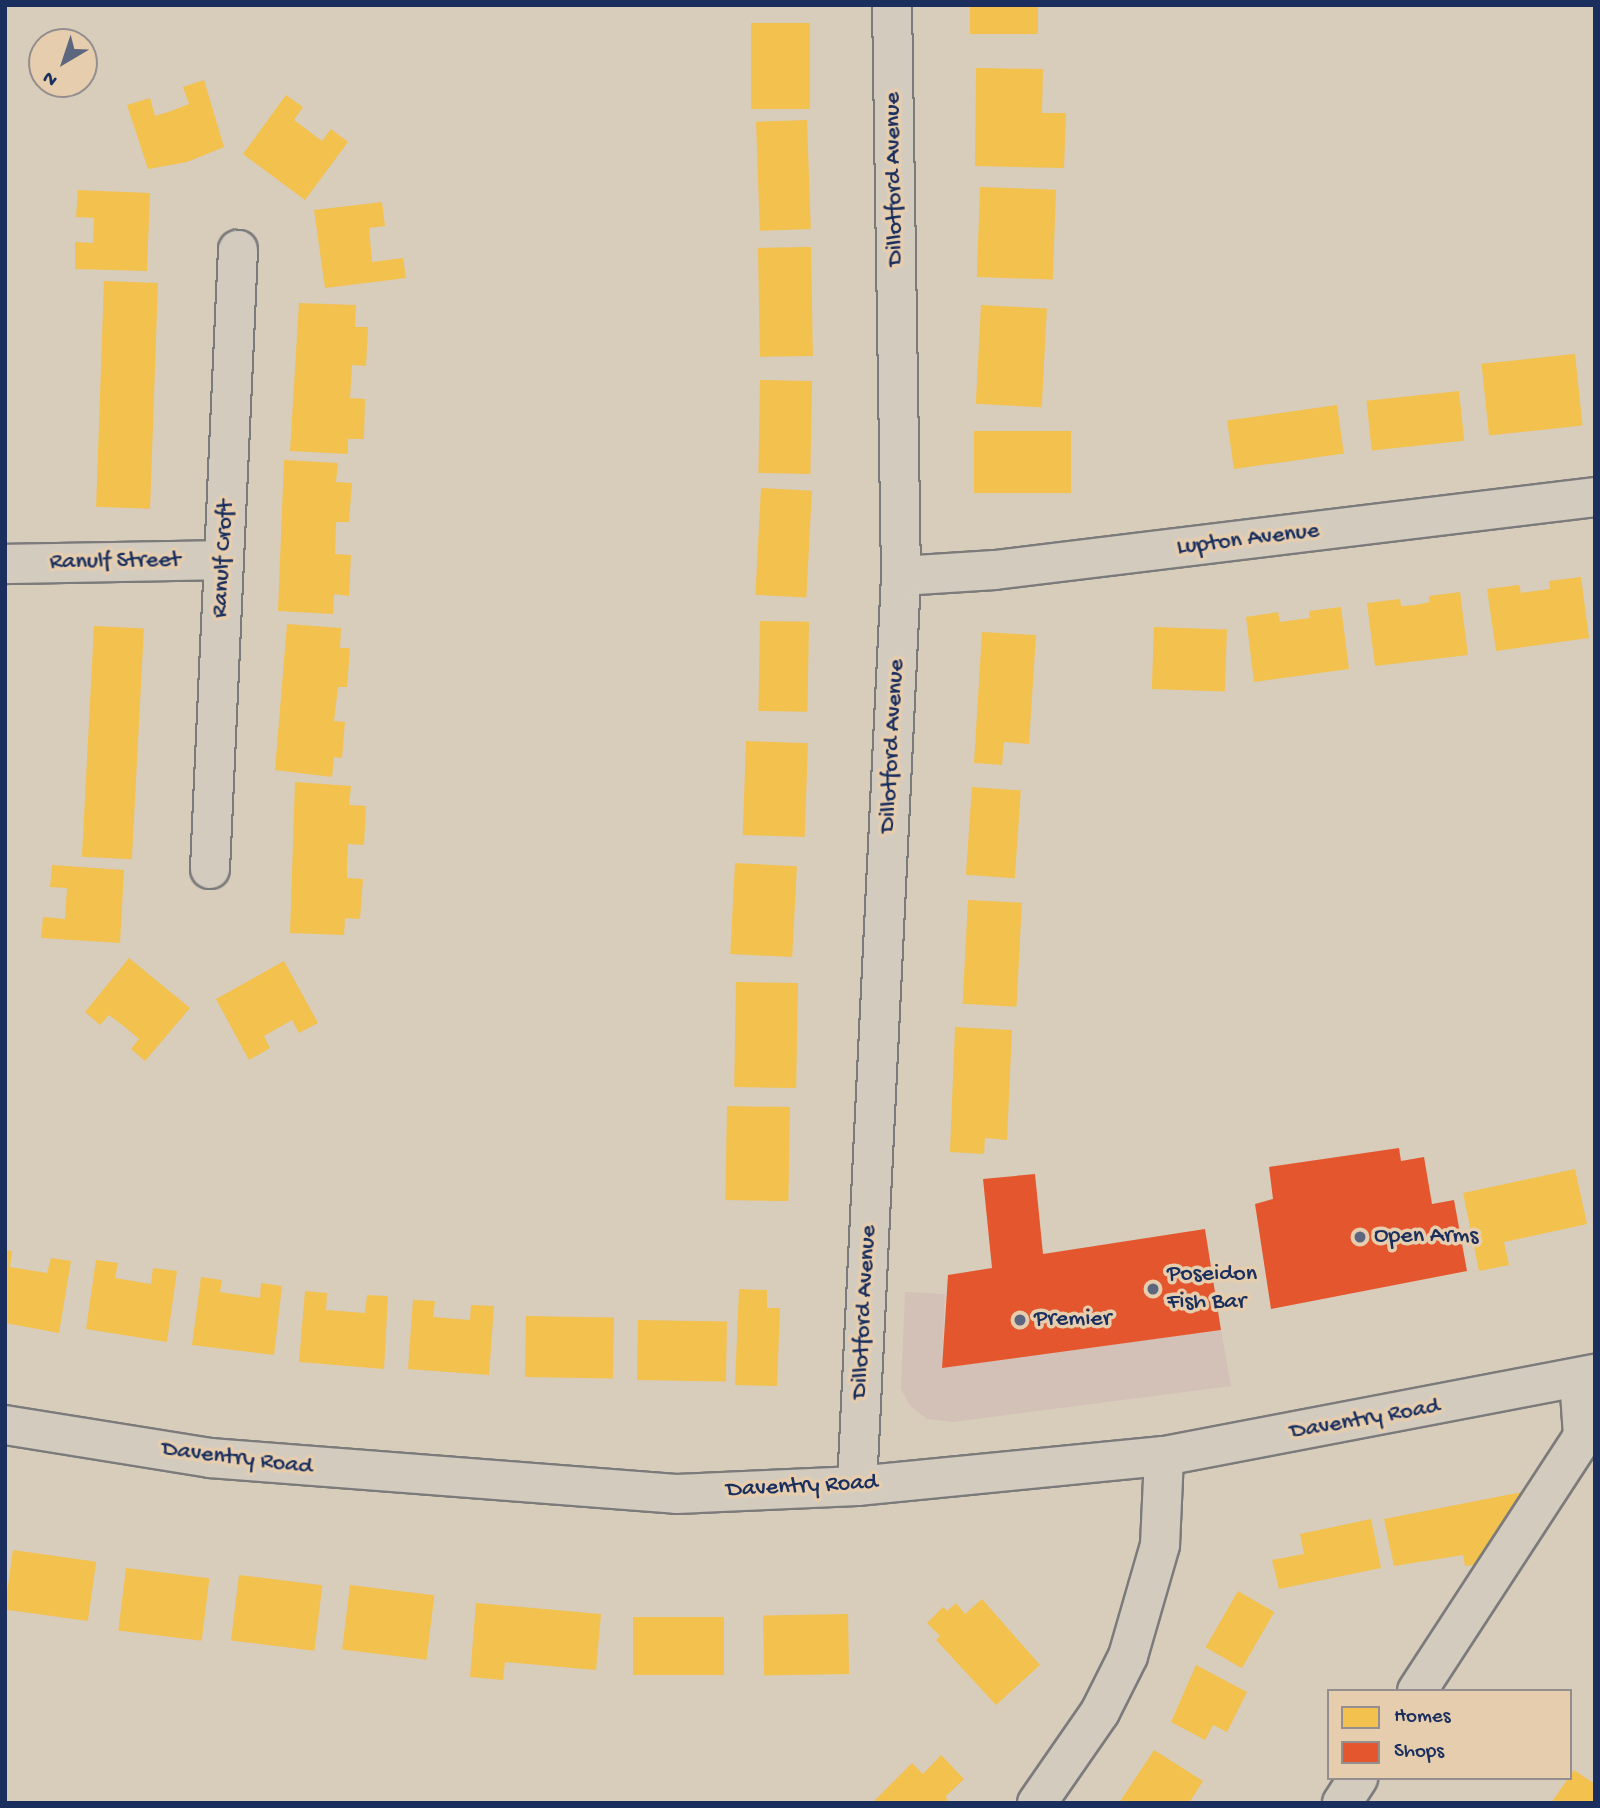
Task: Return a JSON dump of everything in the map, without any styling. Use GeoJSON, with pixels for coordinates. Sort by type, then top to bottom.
{"type":"FeatureCollection","features":[{"type":"Feature","properties":{"kind":"street","name":"Dillotford Avenue"},"geometry":{"type":"LineString","coordinates":[[857,1486],[901,576],[892,5]]}},
{"type":"Feature","properties":{"kind":"street","name":"Ranulf Croft"},"geometry":{"type":"LineString","coordinates":[[209,869],[238,250]]}},
{"type":"Feature","properties":{"kind":"street","name":"Lupton Avenue"},"geometry":{"type":"LineString","coordinates":[[901,576],[996,570],[1595,497]]}},
{"type":"Feature","properties":{"kind":"street","name":"Ranulf Street"},"geometry":{"type":"LineString","coordinates":[[5,564],[224,560]]}},
{"type":"Feature","properties":{"kind":"street","name":"Daventry Road"},"geometry":{"type":"LineString","coordinates":[[5,1425],[210,1458],[580,1489],[676,1494],[857,1486],[1164,1456],[1587,1376]]}},
{"type":"Feature","properties":{"kind":"street"},"geometry":{"type":"LineString","coordinates":[[1418,1689],[1583,1436],[1587,1376]]}},
{"type":"Feature","properties":{"kind":"street"},"geometry":{"type":"LineString","coordinates":[[1037,1803],[1100,1712],[1128,1656],[1160,1545],[1164,1456]]}},
{"type":"Feature","properties":{"kind":"street"},"geometry":{"type":"LineString","coordinates":[[1342,1803],[1358,1780]]}},
{"type":"Feature","properties":{"kind":"shaded area"},"geometry":{"type":"Polygon","coordinates":[[[905,1292],[945,1294],[942,1367],[1221,1330],[1231,1386],[953,1422],[927,1419],[910,1406],[901,1389],[905,1292]]]}},
{"type":"Feature","properties":{"kind":"building: Homes"},"geometry":{"type":"Polygon","coordinates":[[[970,5],[1038,5],[1038,34],[970,34],[970,5]]]}},
{"type":"Feature","properties":{"kind":"building: Homes"},"geometry":{"type":"Polygon","coordinates":[[[751,23],[810,23],[810,109],[751,109],[751,23]]]}},
{"type":"Feature","properties":{"kind":"building: Homes"},"geometry":{"type":"Polygon","coordinates":[[[976,68],[1043,69],[1042,113],[1066,113],[1064,168],[975,166],[976,68]]]}},
{"type":"Feature","properties":{"kind":"building: Homes"},"geometry":{"type":"Polygon","coordinates":[[[204,80],[224,147],[187,162],[148,169],[127,105],[150,98],[155,116],[171,111],[189,104],[183,87],[204,80]]]}},
{"type":"Feature","properties":{"kind":"building: Homes"},"geometry":{"type":"Polygon","coordinates":[[[286,95],[303,107],[294,120],[322,141],[331,129],[348,142],[305,200],[243,154],[286,95]]]}},
{"type":"Feature","properties":{"kind":"building: Homes"},"geometry":{"type":"Polygon","coordinates":[[[807,120],[811,229],[760,231],[756,122],[807,120]]]}},
{"type":"Feature","properties":{"kind":"building: Homes"},"geometry":{"type":"Polygon","coordinates":[[[980,187],[1056,190],[1053,280],[977,277],[980,187]]]}},
{"type":"Feature","properties":{"kind":"building: Homes"},"geometry":{"type":"Polygon","coordinates":[[[78,190],[150,193],[147,271],[75,269],[75,242],[93,243],[94,218],[76,217],[78,190]]]}},
{"type":"Feature","properties":{"kind":"building: Homes"},"geometry":{"type":"Polygon","coordinates":[[[382,202],[385,226],[369,228],[372,262],[403,258],[406,278],[325,288],[314,210],[382,202]]]}},
{"type":"Feature","properties":{"kind":"building: Homes"},"geometry":{"type":"Polygon","coordinates":[[[811,247],[813,356],[760,357],[758,248],[811,247]]]}},
{"type":"Feature","properties":{"kind":"building: Homes"},"geometry":{"type":"Polygon","coordinates":[[[104,281],[158,283],[150,509],[96,507],[104,281]]]}},
{"type":"Feature","properties":{"kind":"building: Homes"},"geometry":{"type":"Polygon","coordinates":[[[299,303],[356,305],[355,327],[368,327],[366,366],[352,365],[350,398],[365,399],[364,439],[348,439],[348,454],[290,451],[299,303]]]}},
{"type":"Feature","properties":{"kind":"building: Homes"},"geometry":{"type":"Polygon","coordinates":[[[981,305],[1047,308],[1042,407],[976,404],[981,305]]]}},
{"type":"Feature","properties":{"kind":"building: Homes"},"geometry":{"type":"Polygon","coordinates":[[[1575,354],[1583,426],[1489,435],[1482,364],[1575,354]]]}},
{"type":"Feature","properties":{"kind":"building: Homes"},"geometry":{"type":"Polygon","coordinates":[[[760,380],[812,381],[810,474],[758,473],[760,380]]]}},
{"type":"Feature","properties":{"kind":"building: Homes"},"geometry":{"type":"Polygon","coordinates":[[[1459,391],[1464,441],[1372,450],[1367,401],[1459,391]]]}},
{"type":"Feature","properties":{"kind":"building: Homes"},"geometry":{"type":"Polygon","coordinates":[[[1337,405],[1344,454],[1234,469],[1227,420],[1337,405]]]}},
{"type":"Feature","properties":{"kind":"building: Homes"},"geometry":{"type":"Polygon","coordinates":[[[974,431],[1071,431],[1071,493],[974,493],[974,431]]]}},
{"type":"Feature","properties":{"kind":"building: Homes"},"geometry":{"type":"Polygon","coordinates":[[[284,460],[338,463],[336,482],[352,483],[349,522],[336,522],[335,554],[351,555],[349,596],[334,594],[333,614],[278,611],[284,460]]]}},
{"type":"Feature","properties":{"kind":"building: Homes"},"geometry":{"type":"Polygon","coordinates":[[[761,488],[812,491],[806,598],[755,595],[761,488]]]}},
{"type":"Feature","properties":{"kind":"building: Homes"},"geometry":{"type":"Polygon","coordinates":[[[1581,577],[1589,638],[1496,651],[1487,589],[1519,585],[1521,593],[1550,589],[1549,581],[1581,577]]]}},
{"type":"Feature","properties":{"kind":"building: Homes"},"geometry":{"type":"Polygon","coordinates":[[[1460,592],[1468,655],[1375,666],[1367,603],[1400,599],[1401,606],[1416,605],[1430,602],[1429,596],[1460,592]]]}},
{"type":"Feature","properties":{"kind":"building: Homes"},"geometry":{"type":"Polygon","coordinates":[[[1341,607],[1349,669],[1254,682],[1246,617],[1278,612],[1280,622],[1310,618],[1309,611],[1341,607]]]}},
{"type":"Feature","properties":{"kind":"building: Homes"},"geometry":{"type":"Polygon","coordinates":[[[760,621],[809,622],[807,712],[758,711],[760,621]]]}},
{"type":"Feature","properties":{"kind":"building: Homes"},"geometry":{"type":"Polygon","coordinates":[[[287,624],[341,628],[340,648],[350,648],[347,687],[338,687],[334,721],[345,722],[342,758],[334,757],[332,777],[275,770],[287,624]]]}},
{"type":"Feature","properties":{"kind":"building: Homes"},"geometry":{"type":"Polygon","coordinates":[[[94,626],[144,629],[132,859],[82,857],[94,626]]]}},
{"type":"Feature","properties":{"kind":"building: Homes"},"geometry":{"type":"Polygon","coordinates":[[[1154,627],[1227,630],[1225,692],[1152,689],[1154,627]]]}},
{"type":"Feature","properties":{"kind":"building: Homes"},"geometry":{"type":"Polygon","coordinates":[[[982,632],[1036,635],[1029,744],[1004,742],[1002,765],[974,763],[982,632]]]}},
{"type":"Feature","properties":{"kind":"building: Homes"},"geometry":{"type":"Polygon","coordinates":[[[746,741],[808,743],[805,837],[743,835],[746,741]]]}},
{"type":"Feature","properties":{"kind":"building: Homes"},"geometry":{"type":"Polygon","coordinates":[[[295,782],[351,786],[349,805],[366,806],[364,845],[348,844],[347,878],[363,879],[360,919],[345,918],[344,935],[290,933],[295,782]]]}},
{"type":"Feature","properties":{"kind":"building: Homes"},"geometry":{"type":"Polygon","coordinates":[[[972,787],[1021,790],[1015,878],[966,875],[972,787]]]}},
{"type":"Feature","properties":{"kind":"building: Homes"},"geometry":{"type":"Polygon","coordinates":[[[735,863],[797,866],[792,957],[730,954],[735,863]]]}},
{"type":"Feature","properties":{"kind":"building: Homes"},"geometry":{"type":"Polygon","coordinates":[[[52,865],[124,870],[120,943],[41,938],[43,917],[65,919],[67,888],[50,887],[52,865]]]}},
{"type":"Feature","properties":{"kind":"building: Homes"},"geometry":{"type":"Polygon","coordinates":[[[968,900],[1022,903],[1016,1007],[963,1004],[968,900]]]}},
{"type":"Feature","properties":{"kind":"building: Homes"},"geometry":{"type":"Polygon","coordinates":[[[129,958],[190,1008],[145,1061],[131,1049],[139,1039],[126,1028],[109,1015],[100,1025],[85,1012],[129,958]]]}},
{"type":"Feature","properties":{"kind":"building: Homes"},"geometry":{"type":"Polygon","coordinates":[[[284,961],[318,1023],[299,1033],[292,1020],[264,1036],[270,1048],[249,1060],[216,999],[284,961]]]}},
{"type":"Feature","properties":{"kind":"building: Homes"},"geometry":{"type":"Polygon","coordinates":[[[736,982],[798,983],[796,1088],[734,1087],[736,982]]]}},
{"type":"Feature","properties":{"kind":"building: Homes"},"geometry":{"type":"Polygon","coordinates":[[[955,1027],[1012,1030],[1007,1140],[985,1138],[984,1154],[950,1152],[955,1027]]]}},
{"type":"Feature","properties":{"kind":"building: Homes"},"geometry":{"type":"Polygon","coordinates":[[[727,1106],[790,1107],[788,1201],[725,1200],[727,1106]]]}},
{"type":"Feature","properties":{"kind":"building: Homes"},"geometry":{"type":"Polygon","coordinates":[[[1575,1169],[1587,1224],[1504,1242],[1509,1265],[1479,1271],[1463,1193],[1575,1169]]]}},
{"type":"Feature","properties":{"kind":"building: Homes"},"geometry":{"type":"Polygon","coordinates":[[[5,1250],[12,1251],[10,1267],[47,1273],[51,1258],[71,1261],[59,1333],[5,1323],[5,1250]]]}},
{"type":"Feature","properties":{"kind":"building: Homes"},"geometry":{"type":"Polygon","coordinates":[[[96,1260],[118,1263],[115,1278],[151,1284],[153,1268],[177,1271],[167,1342],[86,1329],[96,1260]]]}},
{"type":"Feature","properties":{"kind":"building: Homes"},"geometry":{"type":"Polygon","coordinates":[[[201,1277],[222,1280],[220,1292],[260,1298],[261,1283],[282,1286],[274,1355],[192,1345],[201,1277]]]}},
{"type":"Feature","properties":{"kind":"building: Homes"},"geometry":{"type":"Polygon","coordinates":[[[739,1289],[767,1290],[767,1308],[780,1308],[777,1386],[735,1385],[739,1289]]]}},
{"type":"Feature","properties":{"kind":"building: Homes"},"geometry":{"type":"Polygon","coordinates":[[[305,1291],[327,1293],[326,1310],[365,1313],[367,1295],[388,1296],[384,1369],[299,1362],[305,1291]]]}},
{"type":"Feature","properties":{"kind":"building: Homes"},"geometry":{"type":"Polygon","coordinates":[[[413,1300],[435,1301],[433,1317],[470,1320],[471,1305],[494,1306],[489,1375],[408,1369],[413,1300]]]}},
{"type":"Feature","properties":{"kind":"building: Homes"},"geometry":{"type":"Polygon","coordinates":[[[526,1316],[614,1318],[613,1379],[525,1377],[526,1316]]]}},
{"type":"Feature","properties":{"kind":"building: Homes"},"geometry":{"type":"Polygon","coordinates":[[[638,1320],[727,1322],[726,1382],[637,1380],[638,1320]]]}},
{"type":"Feature","properties":{"kind":"building: Homes"},"geometry":{"type":"Polygon","coordinates":[[[1532,1490],[1482,1564],[1465,1566],[1463,1555],[1394,1566],[1384,1519],[1532,1490]]]}},
{"type":"Feature","properties":{"kind":"building: Homes"},"geometry":{"type":"Polygon","coordinates":[[[1371,1519],[1381,1568],[1279,1589],[1272,1560],[1304,1554],[1300,1534],[1371,1519]]]}},
{"type":"Feature","properties":{"kind":"building: Homes"},"geometry":{"type":"Polygon","coordinates":[[[13,1550],[96,1562],[88,1621],[5,1609],[13,1550]]]}},
{"type":"Feature","properties":{"kind":"building: Homes"},"geometry":{"type":"Polygon","coordinates":[[[126,1568],[209,1578],[202,1641],[118,1631],[126,1568]]]}},
{"type":"Feature","properties":{"kind":"building: Homes"},"geometry":{"type":"Polygon","coordinates":[[[239,1575],[322,1585],[314,1651],[231,1641],[239,1575]]]}},
{"type":"Feature","properties":{"kind":"building: Homes"},"geometry":{"type":"Polygon","coordinates":[[[350,1585],[434,1595],[426,1660],[342,1650],[350,1585]]]}},
{"type":"Feature","properties":{"kind":"building: Homes"},"geometry":{"type":"Polygon","coordinates":[[[1238,1591],[1274,1612],[1242,1668],[1206,1647],[1238,1591]]]}},
{"type":"Feature","properties":{"kind":"building: Homes"},"geometry":{"type":"Polygon","coordinates":[[[982,1599],[1040,1665],[996,1705],[936,1640],[940,1636],[927,1623],[943,1607],[947,1611],[956,1603],[965,1614],[982,1599]]]}},
{"type":"Feature","properties":{"kind":"building: Homes"},"geometry":{"type":"Polygon","coordinates":[[[476,1603],[601,1614],[596,1670],[505,1662],[503,1680],[470,1677],[476,1603]]]}},
{"type":"Feature","properties":{"kind":"building: Homes"},"geometry":{"type":"Polygon","coordinates":[[[848,1614],[849,1674],[764,1675],[763,1615],[848,1614]]]}},
{"type":"Feature","properties":{"kind":"building: Homes"},"geometry":{"type":"Polygon","coordinates":[[[633,1617],[724,1617],[724,1675],[633,1675],[633,1617]]]}},
{"type":"Feature","properties":{"kind":"building: Homes"},"geometry":{"type":"Polygon","coordinates":[[[1196,1665],[1247,1692],[1227,1732],[1213,1725],[1205,1740],[1171,1722],[1196,1665]]]}},
{"type":"Feature","properties":{"kind":"building: Homes"},"geometry":{"type":"Polygon","coordinates":[[[1154,1750],[1203,1781],[1189,1803],[1119,1803],[1154,1750]]]}},
{"type":"Feature","properties":{"kind":"building: Homes"},"geometry":{"type":"Polygon","coordinates":[[[941,1755],[964,1779],[946,1796],[948,1803],[872,1803],[912,1763],[923,1774],[941,1755]]]}},
{"type":"Feature","properties":{"kind":"building: Homes"},"geometry":{"type":"Polygon","coordinates":[[[1574,1770],[1595,1784],[1595,1803],[1551,1803],[1567,1780],[1572,1780],[1574,1770]]]}},
{"type":"Feature","properties":{"kind":"building: Shops","name":"Open Arms"},"geometry":{"type":"Polygon","coordinates":[[[1399,1148],[1401,1161],[1424,1157],[1432,1204],[1454,1200],[1467,1271],[1271,1309],[1255,1204],[1273,1199],[1269,1167],[1399,1148]]]}},
{"type":"Feature","properties":{"kind":"building: Shops"},"geometry":{"type":"Polygon","coordinates":[[[1035,1174],[1043,1254],[1205,1229],[1221,1330],[942,1368],[948,1275],[992,1268],[983,1179],[1035,1174]]]}},
{"type":"Feature","properties":{"kind":"place","name":"Open Arms"},"geometry":{"type":"Point","coordinates":[1360,1237]}},
{"type":"Feature","properties":{"kind":"place","name":"Poseidon Fish Bar"},"geometry":{"type":"Point","coordinates":[1153,1289]}},
{"type":"Feature","properties":{"kind":"place","name":"Premier"},"geometry":{"type":"Point","coordinates":[1020,1320]}}]}
